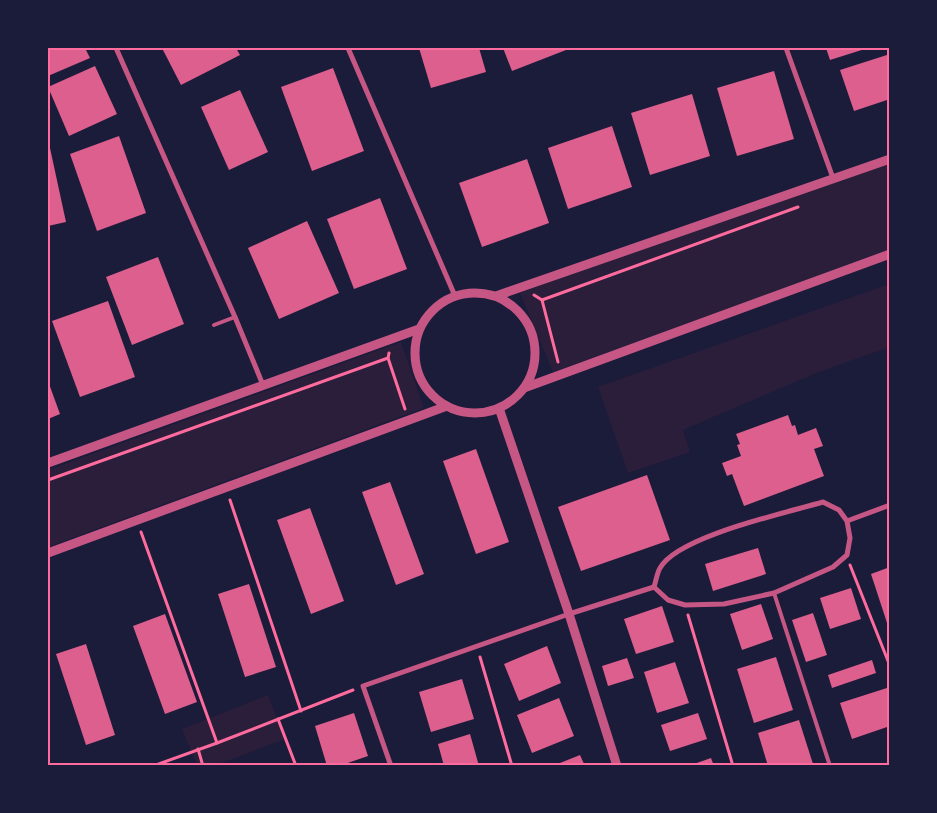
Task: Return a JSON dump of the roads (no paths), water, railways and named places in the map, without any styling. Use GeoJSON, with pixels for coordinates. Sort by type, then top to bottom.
{"type":"FeatureCollection","features":[{"type":"Feature","properties":{"kind":"street"},"geometry":{"type":"LineString","coordinates":[[116,48],[235,317],[263,385]]}},
{"type":"Feature","properties":{"kind":"street"},"geometry":{"type":"LineString","coordinates":[[348,48],[455,296]]}},
{"type":"Feature","properties":{"kind":"street"},"geometry":{"type":"LineString","coordinates":[[786,48],[833,178]]}},
{"type":"Feature","properties":{"kind":"street"},"geometry":{"type":"LineString","coordinates":[[496,296],[890,159]]}},
{"type":"Feature","properties":{"kind":"street"},"geometry":{"type":"LineString","coordinates":[[524,388],[890,254]]}},
{"type":"Feature","properties":{"kind":"street"},"geometry":{"type":"LineString","coordinates":[[476,292],[496,296],[512,305],[524,318],[533,335],[535,353],[532,371],[524,388],[512,400],[499,408],[481,413],[464,412],[447,406],[432,396],[422,381],[416,364],[415,346],[420,329],[428,315],[440,303],[455,296],[476,292]]}},
{"type":"Feature","properties":{"kind":"street"},"geometry":{"type":"LineString","coordinates":[[48,463],[420,329]]}},
{"type":"Feature","properties":{"kind":"street"},"geometry":{"type":"LineString","coordinates":[[48,553],[447,406]]}},
{"type":"Feature","properties":{"kind":"street"},"geometry":{"type":"LineString","coordinates":[[499,408],[569,614],[616,766]]}},
{"type":"Feature","properties":{"kind":"street"},"geometry":{"type":"LineString","coordinates":[[823,502],[839,510],[847,521],[850,538],[847,555],[833,566],[774,593],[724,604],[685,605],[668,600],[654,587],[660,569],[673,554],[701,539],[823,502]]}},
{"type":"Feature","properties":{"kind":"street"},"geometry":{"type":"LineString","coordinates":[[847,521],[890,504]]}},
{"type":"Feature","properties":{"kind":"street"},"geometry":{"type":"LineString","coordinates":[[391,766],[363,686],[569,614],[654,587]]}},
{"type":"Feature","properties":{"kind":"lane"},"geometry":{"type":"LineString","coordinates":[[214,325],[235,317]]}},
{"type":"Feature","properties":{"kind":"lane"},"geometry":{"type":"LineString","coordinates":[[774,593],[830,766]]}}]}
